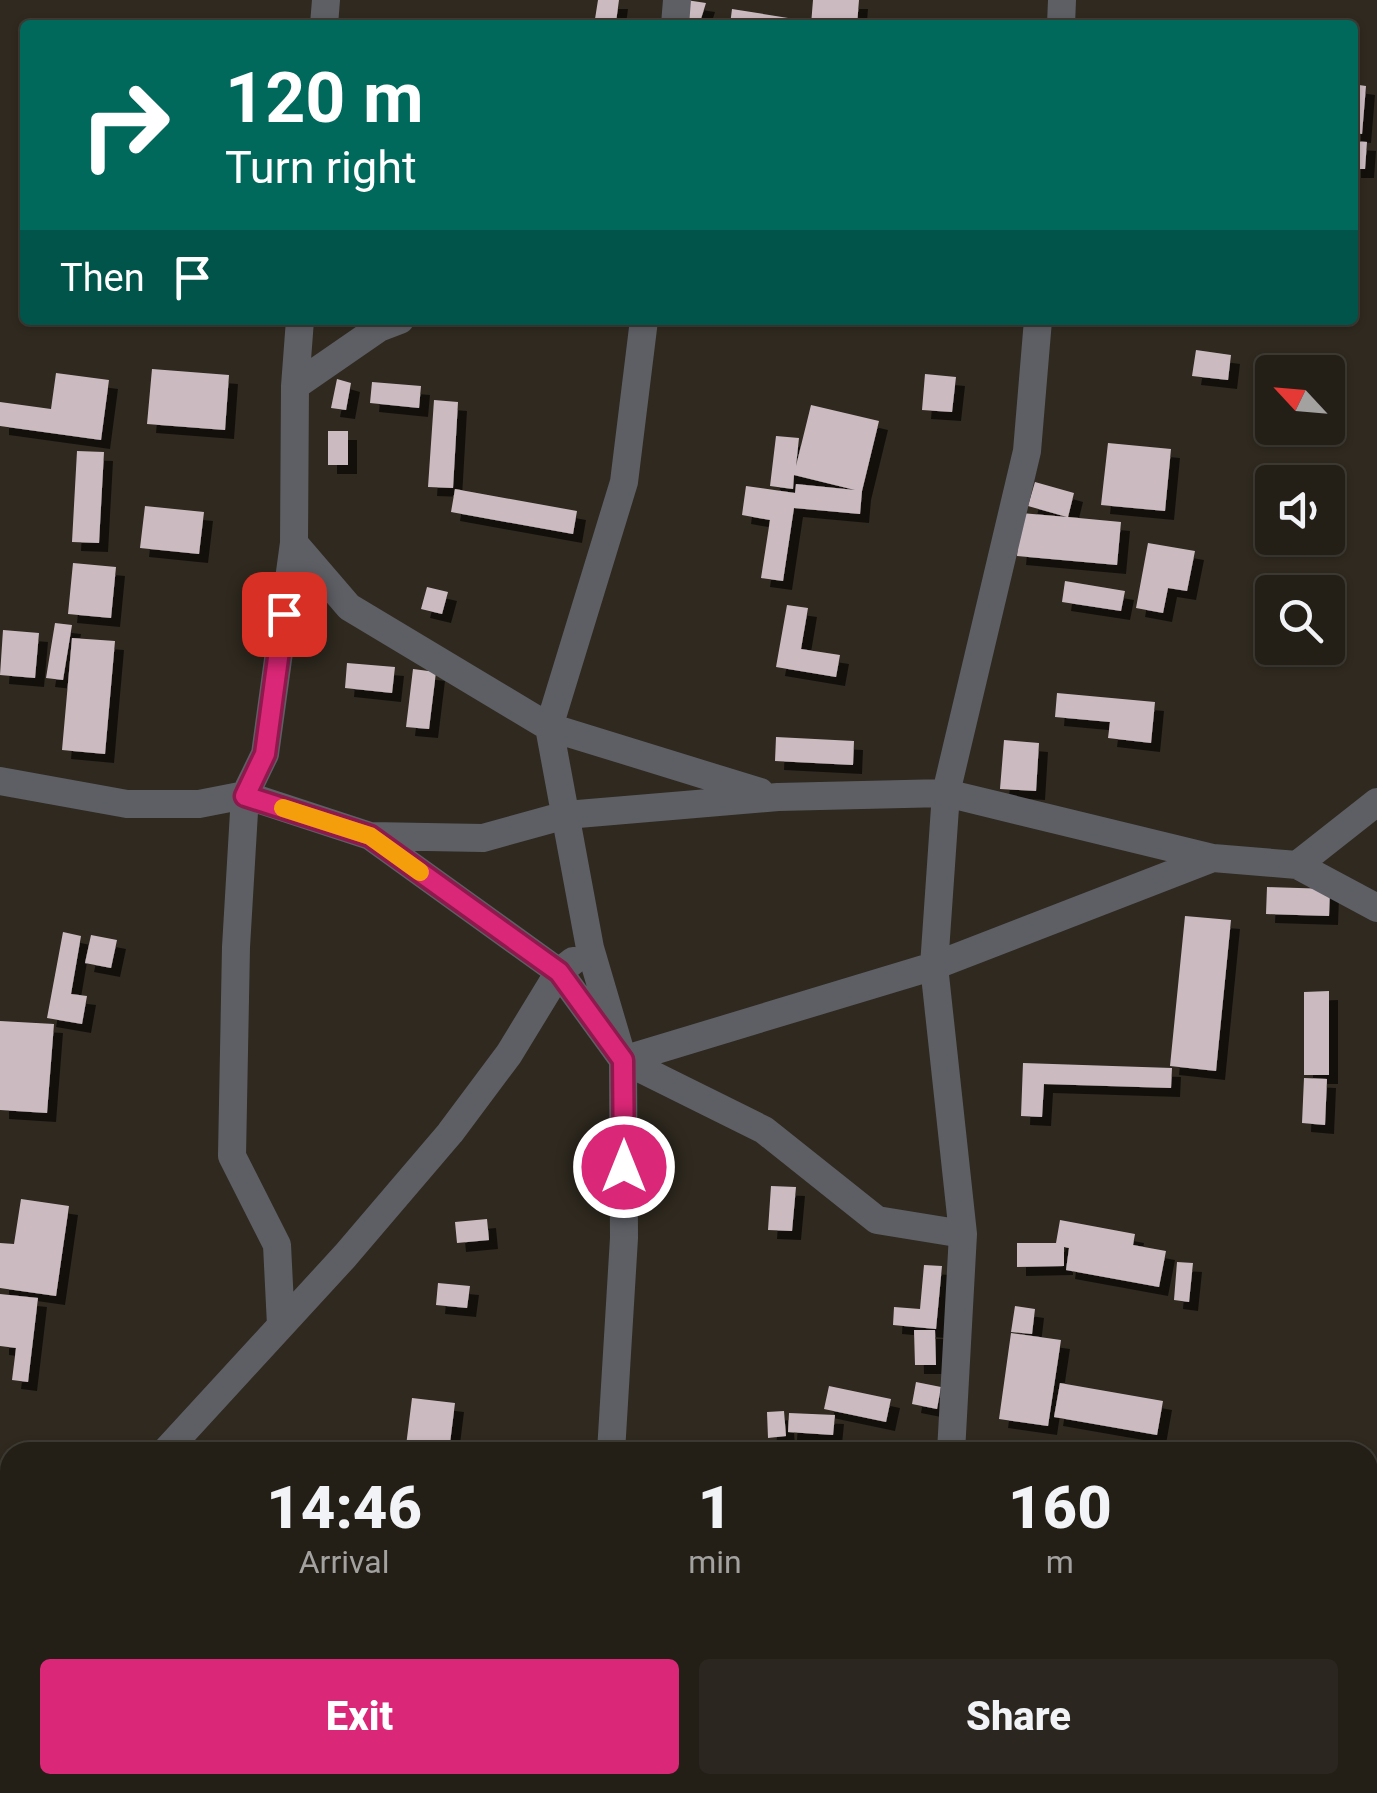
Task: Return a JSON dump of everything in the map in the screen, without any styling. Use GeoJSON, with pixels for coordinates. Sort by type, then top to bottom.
{"type":"FeatureCollection","features":[{"type":"Feature","properties":{"kind":"street"},"geometry":{"type":"LineString","coordinates":[[281,1324],[277,1245],[232,1156],[236,947],[245,796],[265,754],[294,543],[295,386],[300,325]]}},
{"type":"Feature","properties":{"kind":"street"},"geometry":{"type":"LineString","coordinates":[[295,386],[387,325]]}},
{"type":"Feature","properties":{"kind":"street"},"geometry":{"type":"LineString","coordinates":[[612,1442],[624,1238],[623,1060],[590,948],[549,727],[624,482],[643,325]]}},
{"type":"Feature","properties":{"kind":"street"},"geometry":{"type":"LineString","coordinates":[[952,1442],[962,1234],[934,966],[946,793],[1027,451],[1038,325]]}},
{"type":"Feature","properties":{"kind":"street"},"geometry":{"type":"LineString","coordinates":[[294,543],[349,607],[549,727],[778,797]]}},
{"type":"Feature","properties":{"kind":"street"},"geometry":{"type":"LineString","coordinates":[[0,782],[127,804],[198,804],[245,796],[370,836],[483,838],[566,815],[778,797],[946,793],[1213,858],[1296,864],[1377,908]]}},
{"type":"Feature","properties":{"kind":"street"},"geometry":{"type":"LineString","coordinates":[[1296,864],[1377,802]]}},
{"type":"Feature","properties":{"kind":"street"},"geometry":{"type":"LineString","coordinates":[[370,836],[559,972],[623,1060],[764,1130],[877,1220],[962,1234]]}},
{"type":"Feature","properties":{"kind":"street"},"geometry":{"type":"LineString","coordinates":[[623,1060],[934,966],[1213,858]]}},
{"type":"Feature","properties":{"kind":"street"},"geometry":{"type":"LineString","coordinates":[[174,1442],[450,1133],[508,1054],[559,972],[590,948]]}},
{"type":"Feature","properties":{"kind":"building"},"geometry":{"type":"Polygon","coordinates":[[[598,0],[619,0],[616,20],[595,19],[598,0]]]}},
{"type":"Feature","properties":{"kind":"building"},"geometry":{"type":"Polygon","coordinates":[[[686,0],[706,3],[701,20],[681,20],[686,0]]]}},
{"type":"Feature","properties":{"kind":"building"},"geometry":{"type":"Polygon","coordinates":[[[813,0],[859,0],[857,20],[811,20],[813,0]]]}},
{"type":"Feature","properties":{"kind":"building"},"geometry":{"type":"Polygon","coordinates":[[[732,9],[801,20],[731,20],[732,9]]]}},
{"type":"Feature","properties":{"kind":"building"},"geometry":{"type":"Polygon","coordinates":[[[1358,85],[1366,86],[1362,134],[1358,134],[1358,85]]]}},
{"type":"Feature","properties":{"kind":"building"},"geometry":{"type":"Polygon","coordinates":[[[1358,141],[1367,142],[1365,169],[1358,169],[1358,141]]]}},
{"type":"Feature","properties":{"kind":"building"},"geometry":{"type":"Polygon","coordinates":[[[1196,350],[1231,355],[1228,380],[1192,376],[1196,350]]]}},
{"type":"Feature","properties":{"kind":"building"},"geometry":{"type":"Polygon","coordinates":[[[152,369],[229,375],[225,430],[147,424],[152,369]]]}},
{"type":"Feature","properties":{"kind":"building"},"geometry":{"type":"Polygon","coordinates":[[[56,373],[109,380],[101,440],[0,426],[0,402],[51,409],[56,373]]]}},
{"type":"Feature","properties":{"kind":"building"},"geometry":{"type":"Polygon","coordinates":[[[925,374],[956,377],[952,412],[922,410],[925,374]]]}},
{"type":"Feature","properties":{"kind":"building"},"geometry":{"type":"Polygon","coordinates":[[[337,379],[351,383],[346,410],[331,408],[337,379]]]}},
{"type":"Feature","properties":{"kind":"building"},"geometry":{"type":"Polygon","coordinates":[[[372,382],[421,386],[419,408],[370,403],[372,382]]]}},
{"type":"Feature","properties":{"kind":"building"},"geometry":{"type":"Polygon","coordinates":[[[434,400],[458,402],[453,488],[428,487],[434,400]]]}},
{"type":"Feature","properties":{"kind":"building"},"geometry":{"type":"Polygon","coordinates":[[[811,405],[879,421],[860,514],[794,508],[783,581],[761,578],[770,520],[742,515],[746,486],[795,493],[796,484],[855,490],[794,475],[793,489],[770,486],[776,436],[799,438],[796,466],[811,405]]]}},
{"type":"Feature","properties":{"kind":"building"},"geometry":{"type":"Polygon","coordinates":[[[328,431],[348,431],[348,465],[328,465],[328,431]]]}},
{"type":"Feature","properties":{"kind":"building"},"geometry":{"type":"Polygon","coordinates":[[[1108,443],[1171,449],[1165,511],[1101,505],[1108,443]]]}},
{"type":"Feature","properties":{"kind":"building"},"geometry":{"type":"Polygon","coordinates":[[[77,451],[104,452],[99,543],[72,542],[77,451]]]}},
{"type":"Feature","properties":{"kind":"building"},"geometry":{"type":"Polygon","coordinates":[[[1035,482],[1074,493],[1068,517],[1121,522],[1117,565],[1017,556],[1021,513],[1067,517],[1028,506],[1035,482]]]}},
{"type":"Feature","properties":{"kind":"building"},"geometry":{"type":"Polygon","coordinates":[[[455,489],[577,511],[573,534],[451,512],[455,489]]]}},
{"type":"Feature","properties":{"kind":"building"},"geometry":{"type":"Polygon","coordinates":[[[145,506],[204,512],[199,554],[140,548],[145,506]]]}},
{"type":"Feature","properties":{"kind":"building"},"geometry":{"type":"Polygon","coordinates":[[[1148,543],[1195,551],[1187,591],[1168,588],[1163,613],[1136,608],[1148,543]]]}},
{"type":"Feature","properties":{"kind":"building"},"geometry":{"type":"Polygon","coordinates":[[[73,563],[116,567],[111,618],[68,614],[73,563]]]}},
{"type":"Feature","properties":{"kind":"building"},"geometry":{"type":"Polygon","coordinates":[[[1065,581],[1125,591],[1121,611],[1062,602],[1065,581]]]}},
{"type":"Feature","properties":{"kind":"building"},"geometry":{"type":"Polygon","coordinates":[[[427,587],[448,592],[442,614],[421,609],[427,587]]]}},
{"type":"Feature","properties":{"kind":"building"},"geometry":{"type":"Polygon","coordinates":[[[787,605],[808,608],[801,649],[840,655],[836,677],[776,667],[787,605]]]}},
{"type":"Feature","properties":{"kind":"building"},"geometry":{"type":"Polygon","coordinates":[[[55,623],[72,625],[63,680],[46,678],[55,623]]]}},
{"type":"Feature","properties":{"kind":"building"},"geometry":{"type":"Polygon","coordinates":[[[3,630],[39,633],[35,678],[0,675],[3,630]]]}},
{"type":"Feature","properties":{"kind":"building"},"geometry":{"type":"Polygon","coordinates":[[[72,638],[115,641],[105,754],[62,750],[72,638]]]}},
{"type":"Feature","properties":{"kind":"building"},"geometry":{"type":"Polygon","coordinates":[[[347,663],[395,667],[392,693],[345,688],[347,663]]]}},
{"type":"Feature","properties":{"kind":"building"},"geometry":{"type":"Polygon","coordinates":[[[413,669],[436,672],[429,729],[406,727],[413,669]]]}},
{"type":"Feature","properties":{"kind":"building"},"geometry":{"type":"Polygon","coordinates":[[[1057,693],[1155,702],[1151,743],[1108,738],[1110,722],[1055,717],[1057,693]]]}},
{"type":"Feature","properties":{"kind":"building"},"geometry":{"type":"Polygon","coordinates":[[[776,737],[854,741],[853,765],[775,761],[776,737]]]}},
{"type":"Feature","properties":{"kind":"building"},"geometry":{"type":"Polygon","coordinates":[[[1004,740],[1039,743],[1036,791],[1000,789],[1004,740]]]}},
{"type":"Feature","properties":{"kind":"building"},"geometry":{"type":"Polygon","coordinates":[[[1267,887],[1330,889],[1329,916],[1266,914],[1267,887]]]}},
{"type":"Feature","properties":{"kind":"building"},"geometry":{"type":"Polygon","coordinates":[[[1185,916],[1231,920],[1216,1071],[1170,1066],[1185,916]]]}},
{"type":"Feature","properties":{"kind":"building"},"geometry":{"type":"Polygon","coordinates":[[[63,932],[81,936],[71,994],[87,996],[82,1024],[47,1018],[63,932]]]}},
{"type":"Feature","properties":{"kind":"building"},"geometry":{"type":"Polygon","coordinates":[[[91,935],[117,940],[111,968],[85,963],[91,935]]]}},
{"type":"Feature","properties":{"kind":"building"},"geometry":{"type":"Polygon","coordinates":[[[1329,991],[1329,1075],[1304,1075],[1304,992],[1329,991]]]}},
{"type":"Feature","properties":{"kind":"building"},"geometry":{"type":"Polygon","coordinates":[[[0,1021],[54,1024],[47,1113],[0,1110],[0,1021]]]}},
{"type":"Feature","properties":{"kind":"building"},"geometry":{"type":"Polygon","coordinates":[[[1023,1063],[1172,1068],[1171,1088],[1044,1084],[1042,1117],[1021,1116],[1023,1063]]]}},
{"type":"Feature","properties":{"kind":"building"},"geometry":{"type":"Polygon","coordinates":[[[1304,1078],[1327,1079],[1325,1125],[1302,1123],[1304,1078]]]}},
{"type":"Feature","properties":{"kind":"building"},"geometry":{"type":"Polygon","coordinates":[[[771,1186],[796,1187],[792,1231],[768,1230],[771,1186]]]}},
{"type":"Feature","properties":{"kind":"building"},"geometry":{"type":"Polygon","coordinates":[[[21,1199],[69,1206],[56,1296],[0,1288],[0,1243],[14,1244],[21,1199]]]}},
{"type":"Feature","properties":{"kind":"building"},"geometry":{"type":"Polygon","coordinates":[[[487,1219],[489,1240],[457,1243],[455,1222],[487,1219]]]}},
{"type":"Feature","properties":{"kind":"building"},"geometry":{"type":"Polygon","coordinates":[[[1060,1220],[1135,1234],[1133,1245],[1166,1251],[1159,1287],[1066,1270],[1069,1248],[1064,1247],[1064,1266],[1017,1267],[1017,1243],[1056,1243],[1060,1220]]]}},
{"type":"Feature","properties":{"kind":"building"},"geometry":{"type":"Polygon","coordinates":[[[1177,1262],[1193,1263],[1189,1302],[1174,1300],[1177,1262]]]}},
{"type":"Feature","properties":{"kind":"building"},"geometry":{"type":"Polygon","coordinates":[[[924,1265],[942,1266],[936,1329],[893,1325],[894,1307],[920,1309],[924,1265]]]}},
{"type":"Feature","properties":{"kind":"building"},"geometry":{"type":"Polygon","coordinates":[[[438,1283],[470,1286],[467,1308],[436,1305],[438,1283]]]}},
{"type":"Feature","properties":{"kind":"building"},"geometry":{"type":"Polygon","coordinates":[[[0,1294],[38,1298],[28,1382],[12,1380],[16,1348],[0,1346],[0,1294]]]}},
{"type":"Feature","properties":{"kind":"building"},"geometry":{"type":"Polygon","coordinates":[[[1015,1306],[1035,1309],[1032,1334],[1011,1332],[1015,1306]]]}},
{"type":"Feature","properties":{"kind":"building"},"geometry":{"type":"Polygon","coordinates":[[[914,1330],[935,1330],[936,1365],[915,1365],[914,1330]]]}},
{"type":"Feature","properties":{"kind":"building"},"geometry":{"type":"Polygon","coordinates":[[[1011,1333],[1061,1340],[1048,1426],[999,1419],[1011,1333]]]}},
{"type":"Feature","properties":{"kind":"building"},"geometry":{"type":"Polygon","coordinates":[[[916,1382],[941,1387],[937,1409],[912,1404],[916,1382]]]}},
{"type":"Feature","properties":{"kind":"building"},"geometry":{"type":"Polygon","coordinates":[[[1060,1383],[1163,1401],[1157,1435],[1054,1417],[1060,1383]]]}},
{"type":"Feature","properties":{"kind":"building"},"geometry":{"type":"Polygon","coordinates":[[[829,1386],[891,1399],[886,1422],[824,1409],[829,1386]]]}},
{"type":"Feature","properties":{"kind":"building"},"geometry":{"type":"Polygon","coordinates":[[[412,1398],[455,1403],[450,1442],[406,1442],[412,1398]]]}},
{"type":"Feature","properties":{"kind":"building"},"geometry":{"type":"Polygon","coordinates":[[[784,1411],[786,1436],[768,1438],[767,1412],[784,1411]]]}},
{"type":"Feature","properties":{"kind":"building"},"geometry":{"type":"Polygon","coordinates":[[[789,1413],[835,1415],[833,1435],[788,1432],[789,1413]]]}},
{"type":"Feature","properties":{"kind":"slow traffic"},"geometry":{"type":"LineString","coordinates":[[283,808],[370,836],[420,872]]}},
{"type":"Feature","properties":{"kind":"route"},"geometry":{"type":"LineString","coordinates":[[284,614],[265,754],[245,796],[370,836],[559,972],[623,1060],[624,1167]]}}]}
